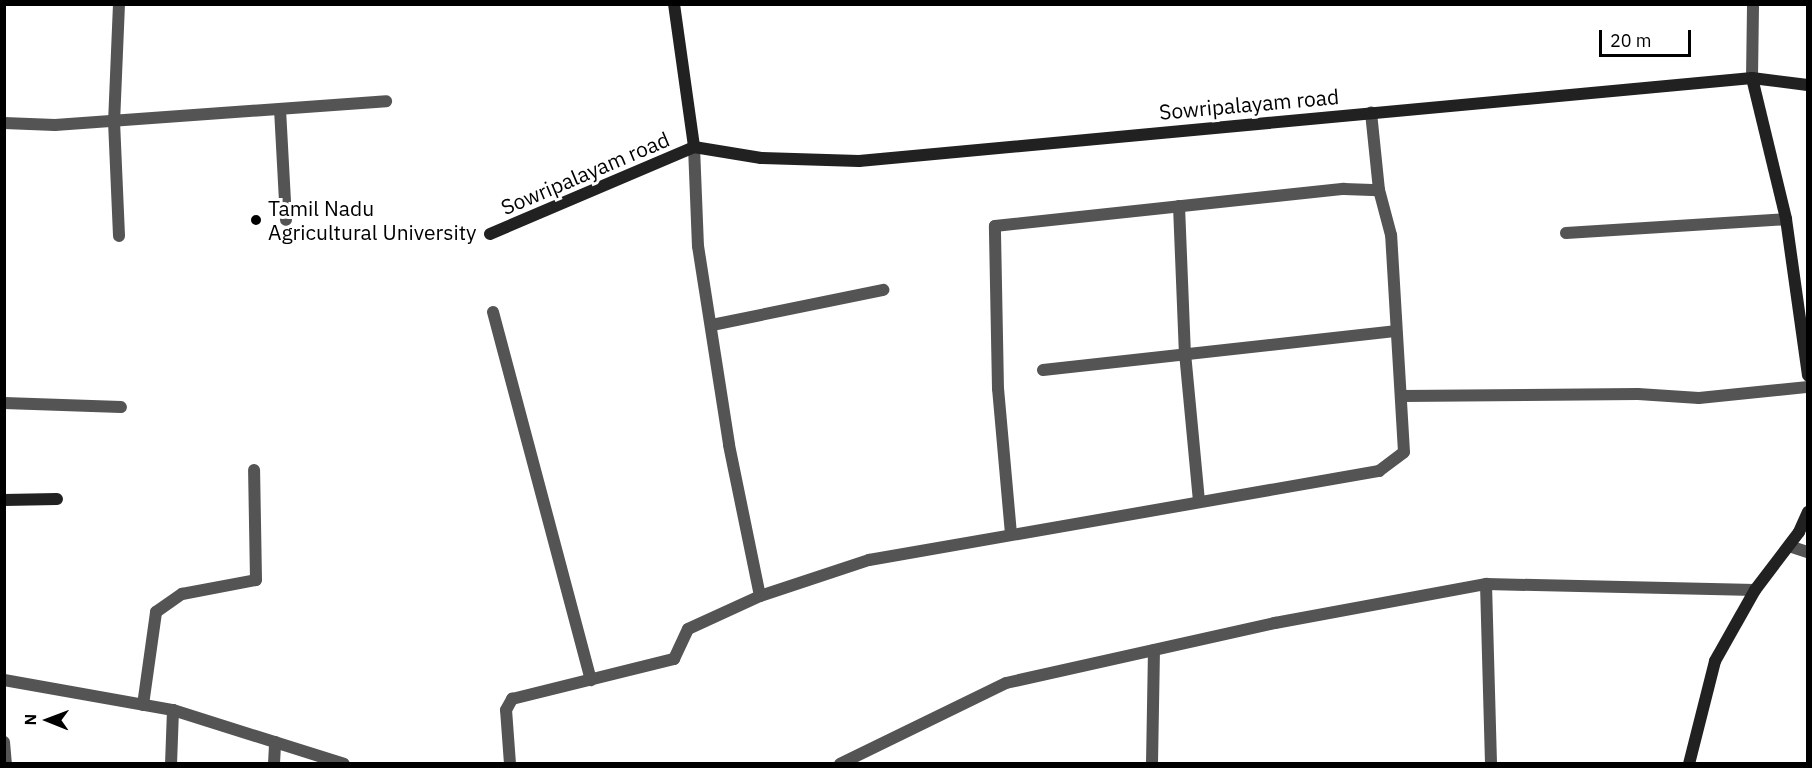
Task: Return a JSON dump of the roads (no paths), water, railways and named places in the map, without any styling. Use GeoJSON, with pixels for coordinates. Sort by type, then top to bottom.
{"type":"FeatureCollection","features":[{"type":"Feature","properties":{"kind":"street"},"geometry":{"type":"LineString","coordinates":[[119,4],[114,121],[119,236]]}},
{"type":"Feature","properties":{"kind":"street","name":"Sowripalayam road"},"geometry":{"type":"LineString","coordinates":[[674,4],[694,147]]}},
{"type":"Feature","properties":{"kind":"street"},"geometry":{"type":"LineString","coordinates":[[1753,4],[1752,78],[1786,219],[1808,375]]}},
{"type":"Feature","properties":{"kind":"street","name":"Sowripalayam road"},"geometry":{"type":"LineString","coordinates":[[490,234],[694,147],[761,158],[859,161],[1752,78],[1808,85]]}},
{"type":"Feature","properties":{"kind":"street"},"geometry":{"type":"LineString","coordinates":[[4,123],[114,121],[386,101]]}},
{"type":"Feature","properties":{"kind":"street"},"geometry":{"type":"LineString","coordinates":[[280,109],[286,220]]}},
{"type":"Feature","properties":{"kind":"street"},"geometry":{"type":"LineString","coordinates":[[510,764],[506,710],[512,699],[674,659],[688,629],[760,596],[869,560],[1379,471],[1404,452],[1390,236],[1379,190],[1371,112]]}},
{"type":"Feature","properties":{"kind":"street"},"geometry":{"type":"LineString","coordinates":[[694,147],[698,246],[729,445],[760,596]]}},
{"type":"Feature","properties":{"kind":"street"},"geometry":{"type":"LineString","coordinates":[[1011,534],[998,389],[995,226],[1344,189],[1379,190]]}},
{"type":"Feature","properties":{"kind":"street"},"geometry":{"type":"LineString","coordinates":[[1179,206],[1185,352],[1199,501]]}},
{"type":"Feature","properties":{"kind":"street"},"geometry":{"type":"LineString","coordinates":[[1566,234],[1786,219]]}},
{"type":"Feature","properties":{"kind":"street"},"geometry":{"type":"LineString","coordinates":[[712,325],[883,290]]}},
{"type":"Feature","properties":{"kind":"street"},"geometry":{"type":"LineString","coordinates":[[493,312],[591,681]]}},
{"type":"Feature","properties":{"kind":"street"},"geometry":{"type":"LineString","coordinates":[[1043,370],[1185,352],[1395,331]]}},
{"type":"Feature","properties":{"kind":"street"},"geometry":{"type":"LineString","coordinates":[[1402,396],[1638,394],[1699,398],[1808,387]]}},
{"type":"Feature","properties":{"kind":"street"},"geometry":{"type":"LineString","coordinates":[[4,403],[120,407]]}},
{"type":"Feature","properties":{"kind":"street"},"geometry":{"type":"LineString","coordinates":[[143,705],[156,612],[182,594],[256,580],[254,471]]}},
{"type":"Feature","properties":{"kind":"street"},"geometry":{"type":"LineString","coordinates":[[4,500],[57,499]]}},
{"type":"Feature","properties":{"kind":"street"},"geometry":{"type":"LineString","coordinates":[[1689,764],[1715,661],[1755,590],[1789,546],[1808,512]]}},
{"type":"Feature","properties":{"kind":"street"},"geometry":{"type":"LineString","coordinates":[[1789,546],[1808,552]]}},
{"type":"Feature","properties":{"kind":"street"},"geometry":{"type":"LineString","coordinates":[[840,764],[1006,683],[1275,622],[1486,584],[1755,590]]}},
{"type":"Feature","properties":{"kind":"street"},"geometry":{"type":"LineString","coordinates":[[1486,584],[1491,764]]}},
{"type":"Feature","properties":{"kind":"street"},"geometry":{"type":"LineString","coordinates":[[1152,764],[1154,650]]}},
{"type":"Feature","properties":{"kind":"street"},"geometry":{"type":"LineString","coordinates":[[4,680],[173,710],[344,764]]}},
{"type":"Feature","properties":{"kind":"street"},"geometry":{"type":"LineString","coordinates":[[171,764],[173,710]]}},
{"type":"Feature","properties":{"kind":"street"},"geometry":{"type":"LineString","coordinates":[[4,742],[6,764]]}},
{"type":"Feature","properties":{"kind":"street"},"geometry":{"type":"LineString","coordinates":[[274,764],[275,742]]}},
{"type":"Feature","properties":{"kind":"place","name":"Tamil Nadu Agricultural University"},"geometry":{"type":"Point","coordinates":[256,220]}}]}
